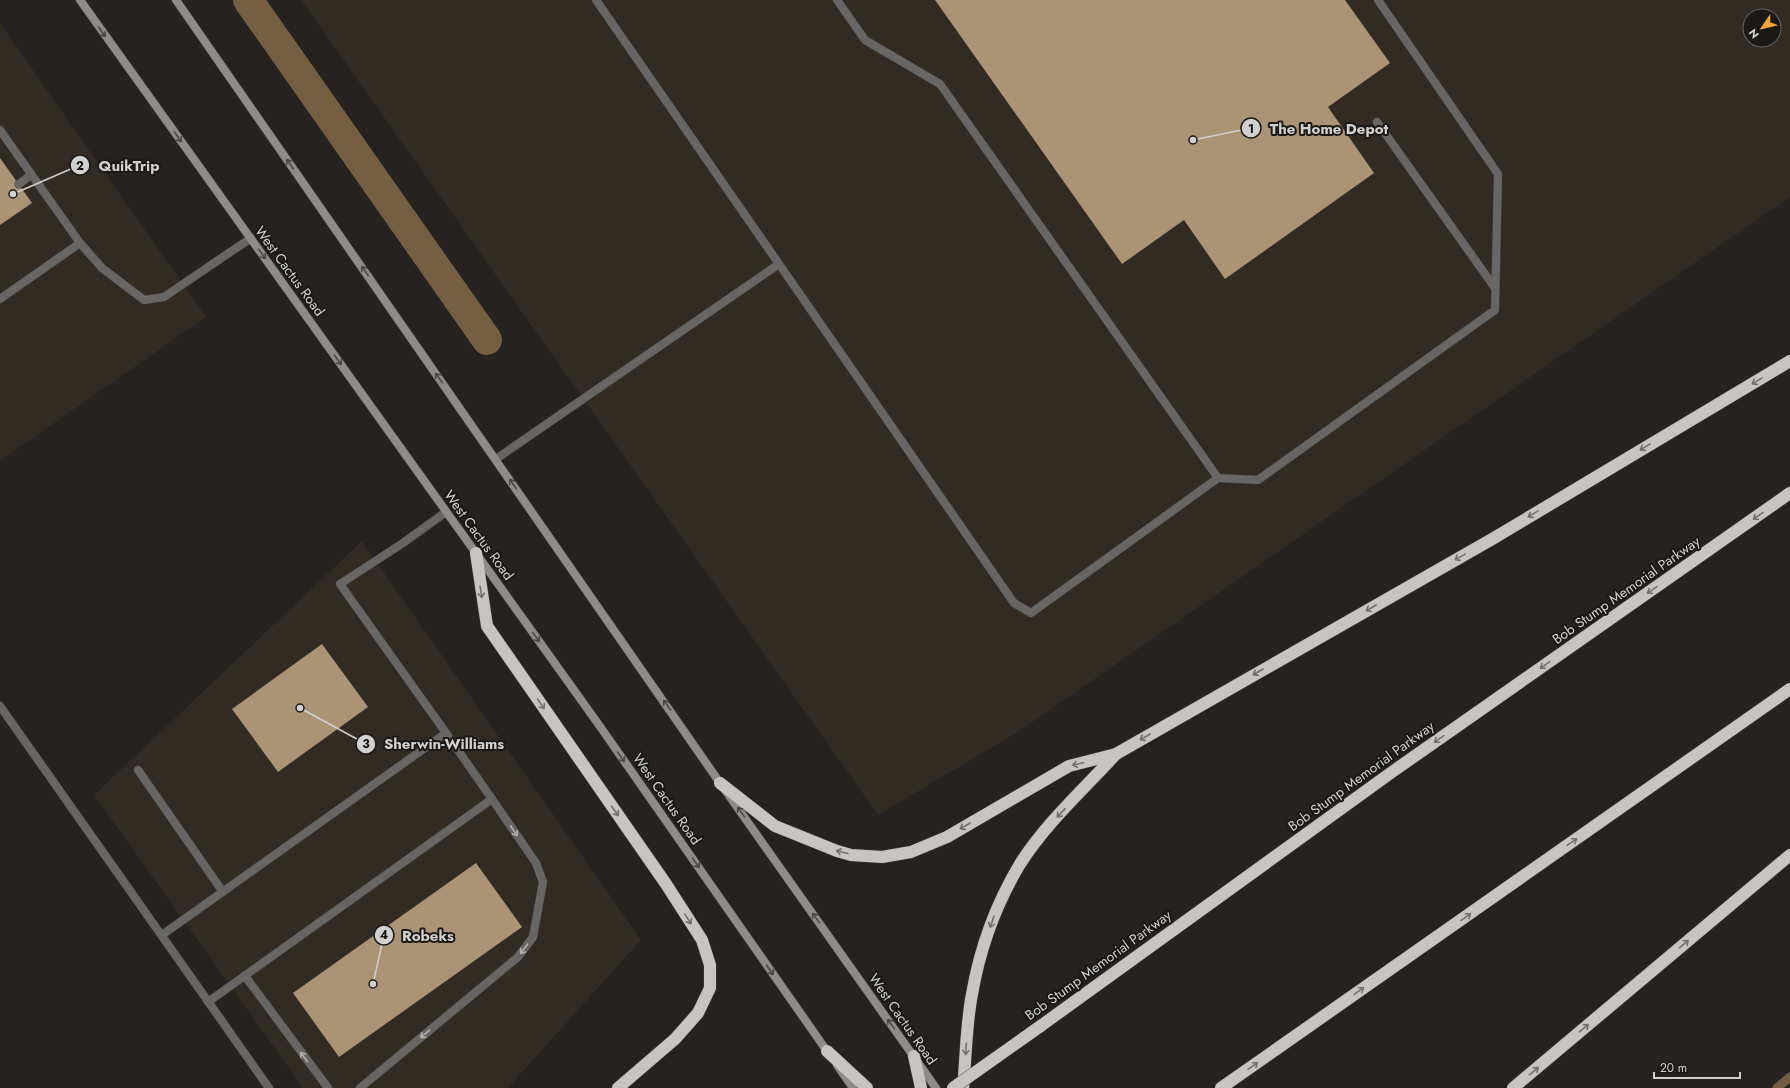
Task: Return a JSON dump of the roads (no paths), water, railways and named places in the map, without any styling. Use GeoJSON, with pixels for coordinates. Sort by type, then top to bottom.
{"type":"FeatureCollection","features":[{"type":"Feature","properties":{"kind":"highway"},"geometry":{"type":"LineString","coordinates":[[720,783],[775,826],[837,851],[851,855],[882,857],[910,852],[947,836],[1069,766],[1116,754],[1494,538],[1790,361]]}},
{"type":"Feature","properties":{"kind":"highway","name":"Bob Stump Memorial Parkway"},"geometry":{"type":"LineString","coordinates":[[953,1088],[1392,772],[1790,493]]}},
{"type":"Feature","properties":{"kind":"highway"},"geometry":{"type":"LineString","coordinates":[[476,553],[487,626],[666,884],[702,940],[710,965],[710,988],[698,1014],[675,1039],[618,1088]]}},
{"type":"Feature","properties":{"kind":"highway"},"geometry":{"type":"LineString","coordinates":[[1221,1088],[1790,689]]}},
{"type":"Feature","properties":{"kind":"highway"},"geometry":{"type":"LineString","coordinates":[[963,1088],[972,994],[986,938],[998,904],[1021,863],[1053,822],[1116,754]]}},
{"type":"Feature","properties":{"kind":"highway"},"geometry":{"type":"LineString","coordinates":[[1513,1088],[1790,855]]}},
{"type":"Feature","properties":{"kind":"highway"},"geometry":{"type":"LineString","coordinates":[[827,1051],[868,1088]]}},
{"type":"Feature","properties":{"kind":"highway"},"geometry":{"type":"LineString","coordinates":[[914,1056],[921,1088]]}},
{"type":"Feature","properties":{"kind":"main road","name":"West Cactus Road"},"geometry":{"type":"LineString","coordinates":[[80,0],[603,731],[853,1088]]}},
{"type":"Feature","properties":{"kind":"main road","name":"West Cactus Road"},"geometry":{"type":"LineString","coordinates":[[176,0],[720,783],[936,1088]]}},
{"type":"Feature","properties":{"kind":"lane"},"geometry":{"type":"LineString","coordinates":[[596,0],[1014,603],[1031,613],[1218,478],[1258,480],[1495,310],[1498,174],[1378,0]]}},
{"type":"Feature","properties":{"kind":"lane"},"geometry":{"type":"LineString","coordinates":[[837,0],[865,40],[940,84],[1218,478]]}},
{"type":"Feature","properties":{"kind":"lane"},"geometry":{"type":"LineString","coordinates":[[1377,122],[1495,288]]}},
{"type":"Feature","properties":{"kind":"lane"},"geometry":{"type":"LineString","coordinates":[[1,134],[80,243],[102,268],[144,300],[164,297],[251,238]]}},
{"type":"Feature","properties":{"kind":"lane"},"geometry":{"type":"LineString","coordinates":[[18,184],[31,175]]}},
{"type":"Feature","properties":{"kind":"lane"},"geometry":{"type":"LineString","coordinates":[[0,299],[80,243]]}},
{"type":"Feature","properties":{"kind":"lane"},"geometry":{"type":"LineString","coordinates":[[496,459],[779,264]]}},
{"type":"Feature","properties":{"kind":"lane"},"geometry":{"type":"LineString","coordinates":[[360,1088],[518,957],[533,937],[543,882],[536,863],[340,584],[403,543],[446,512]]}},
{"type":"Feature","properties":{"kind":"lane"},"geometry":{"type":"LineString","coordinates":[[0,706],[269,1088]]}},
{"type":"Feature","properties":{"kind":"lane"},"geometry":{"type":"LineString","coordinates":[[162,935],[446,733]]}},
{"type":"Feature","properties":{"kind":"lane"},"geometry":{"type":"LineString","coordinates":[[138,770],[223,892]]}},
{"type":"Feature","properties":{"kind":"lane"},"geometry":{"type":"LineString","coordinates":[[208,1002],[492,799]]}},
{"type":"Feature","properties":{"kind":"lane"},"geometry":{"type":"LineString","coordinates":[[245,976],[328,1088]]}},
{"type":"Feature","properties":{"kind":"waterway"},"geometry":{"type":"LineString","coordinates":[[248,0],[487,340]]}},
{"type":"Feature","properties":{"kind":"waterway"},"geometry":{"type":"LineString","coordinates":[[1777,1088],[1790,1077]]}},
{"type":"Feature","properties":{"kind":"place","name":"The Home Depot"},"geometry":{"type":"Point","coordinates":[1193,140]}},
{"type":"Feature","properties":{"kind":"place","name":"QuikTrip"},"geometry":{"type":"Point","coordinates":[13,194]}},
{"type":"Feature","properties":{"kind":"place","name":"Sherwin-Williams"},"geometry":{"type":"Point","coordinates":[300,708]}},
{"type":"Feature","properties":{"kind":"place","name":"Robeks"},"geometry":{"type":"Point","coordinates":[373,984]}}]}
